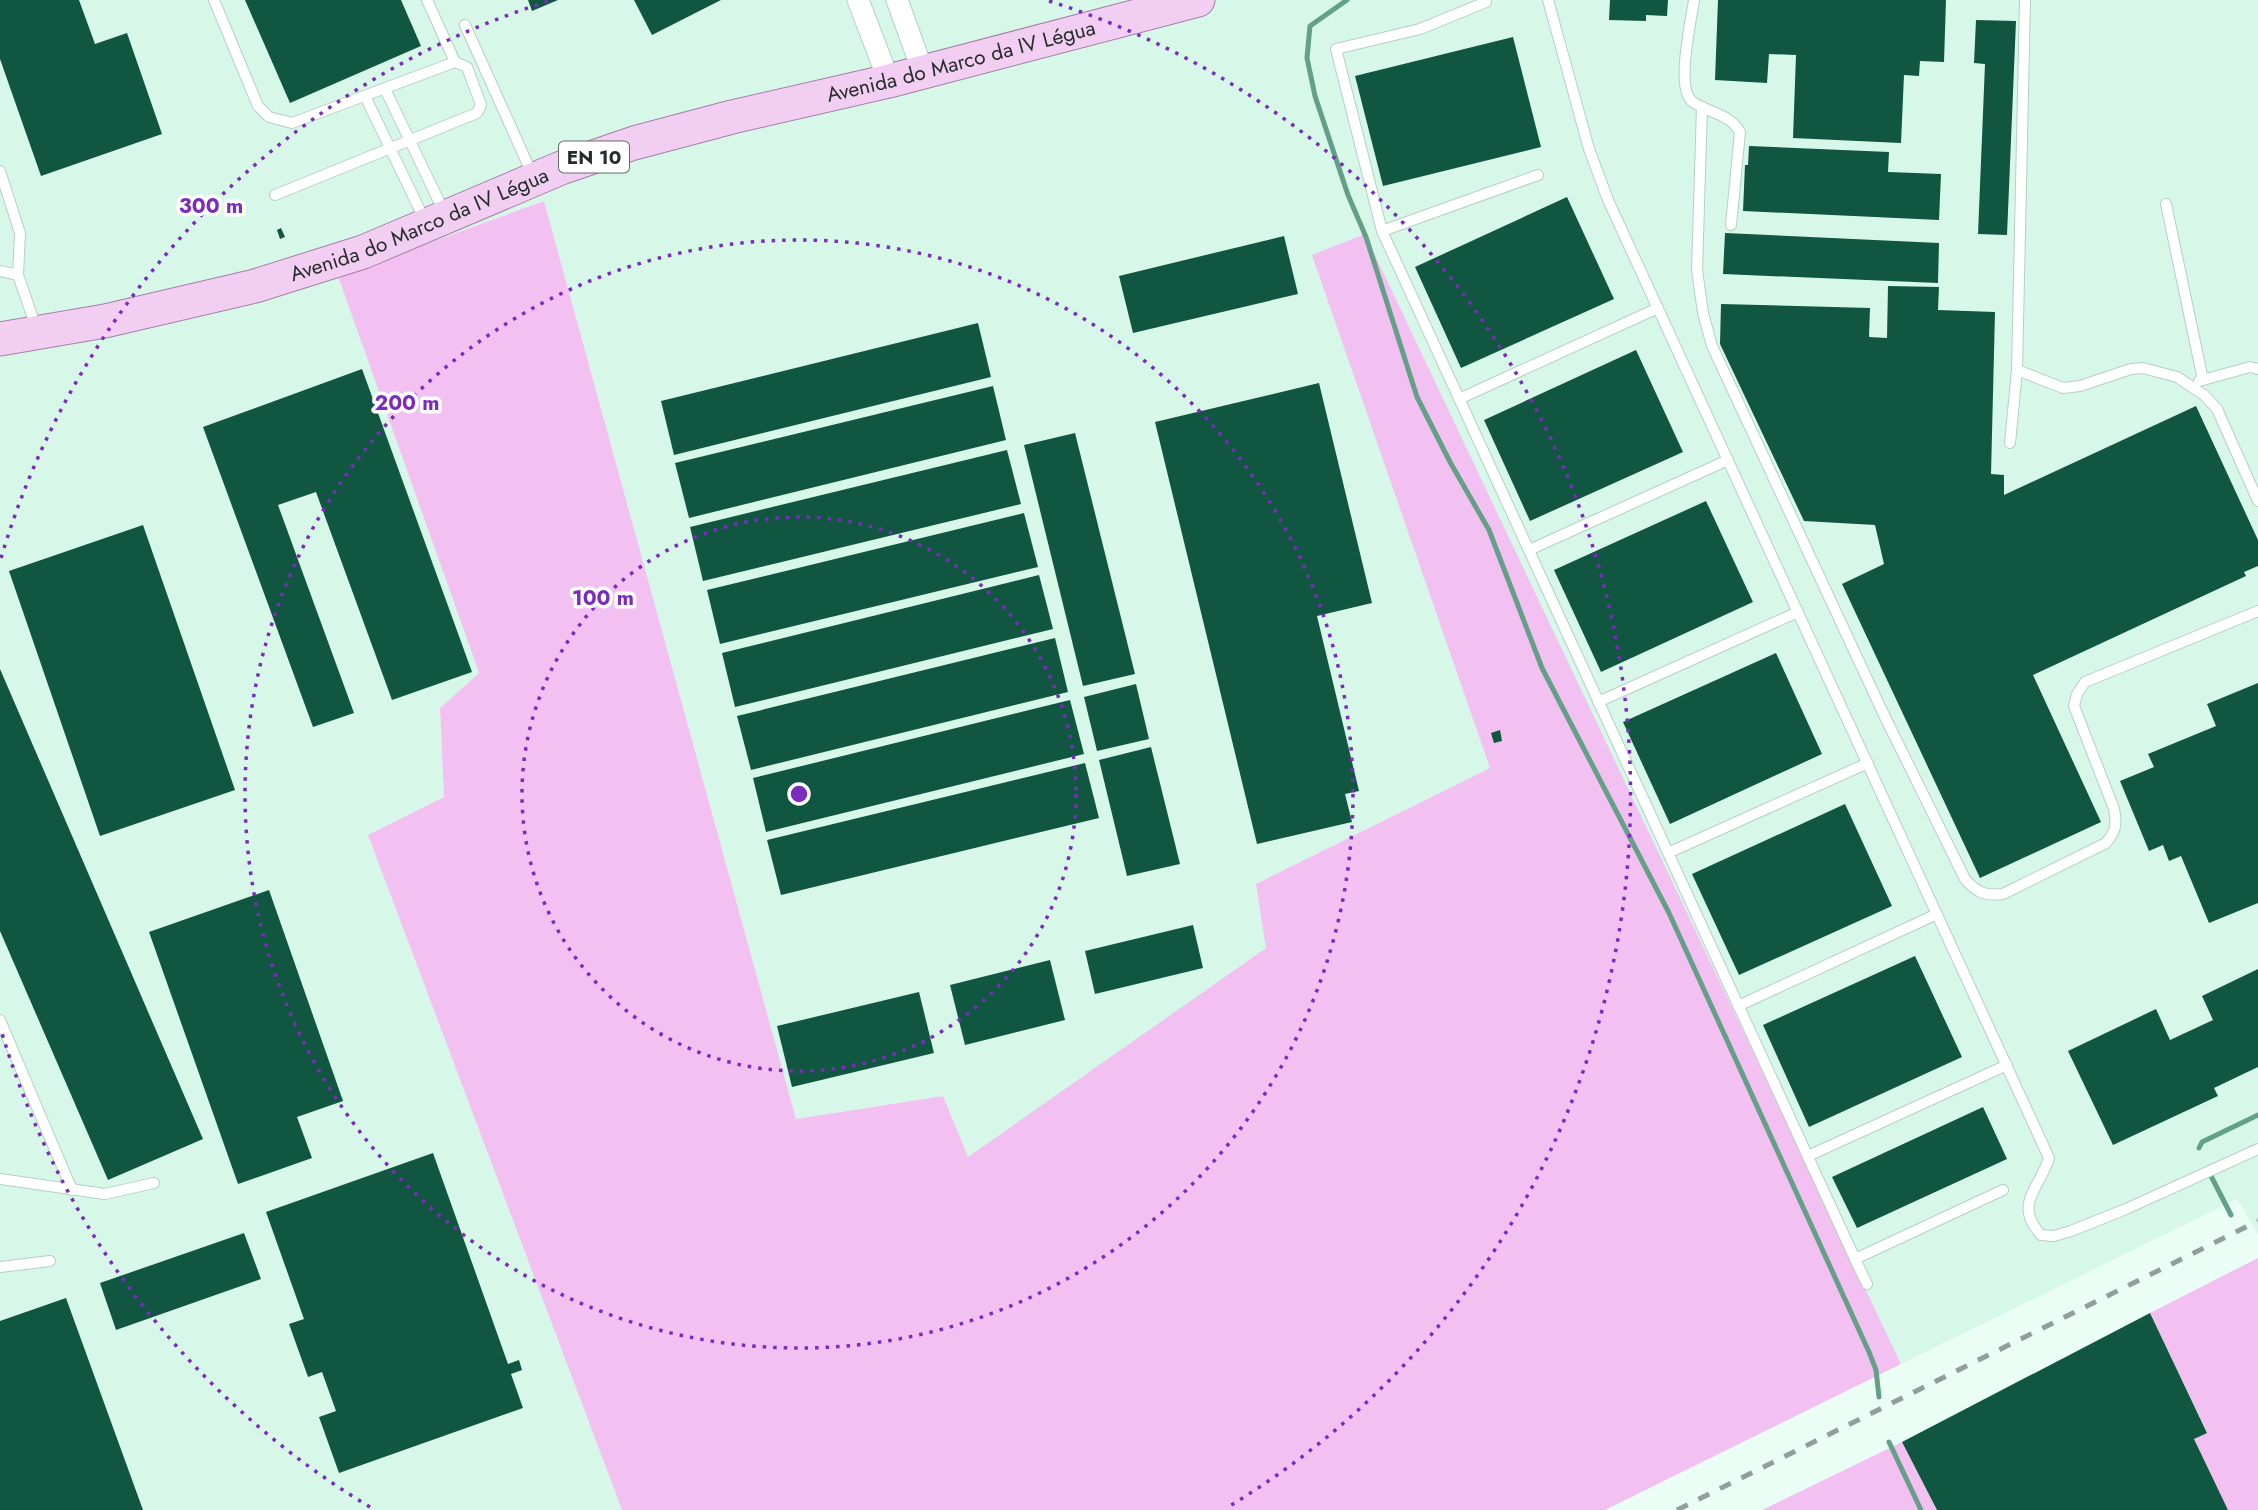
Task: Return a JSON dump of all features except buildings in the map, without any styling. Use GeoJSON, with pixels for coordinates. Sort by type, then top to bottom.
{"type":"FeatureCollection","features":[{"type":"Feature","properties":{"kind":"main road","name":"Avenida do Marco da IV Légua"},"geometry":{"type":"LineString","coordinates":[[0,339],[105,321],[267,283],[363,252],[534,179],[634,143],[888,81],[1198,0]]}},
{"type":"Feature","properties":{"kind":"street"},"geometry":{"type":"LineString","coordinates":[[858,0],[888,81]]}},
{"type":"Feature","properties":{"kind":"street"},"geometry":{"type":"LineString","coordinates":[[897,0],[923,72]]}},
{"type":"Feature","properties":{"kind":"lane"},"geometry":{"type":"LineString","coordinates":[[214,0],[258,106],[269,117],[292,123],[455,62],[467,66],[481,105],[477,113],[275,195]]}},
{"type":"Feature","properties":{"kind":"lane"},"geometry":{"type":"LineString","coordinates":[[427,0],[455,62]]}},
{"type":"Feature","properties":{"kind":"lane"},"geometry":{"type":"LineString","coordinates":[[1548,0],[1597,172],[2049,1158],[2027,1210],[2030,1223],[2041,1235],[2054,1237],[2126,1209],[2258,1149]]}},
{"type":"Feature","properties":{"kind":"lane"},"geometry":{"type":"LineString","coordinates":[[1694,0],[1684,82],[1689,99],[1726,117],[1735,123],[1740,132],[1731,225]]}},
{"type":"Feature","properties":{"kind":"lane"},"geometry":{"type":"LineString","coordinates":[[2010,443],[2017,370],[2025,0]]}},
{"type":"Feature","properties":{"kind":"lane"},"geometry":{"type":"LineString","coordinates":[[1486,2],[1420,29],[1336,49],[1371,194],[1382,231],[1867,1284]]}},
{"type":"Feature","properties":{"kind":"lane"},"geometry":{"type":"LineString","coordinates":[[466,25],[534,179]]}},
{"type":"Feature","properties":{"kind":"lane"},"geometry":{"type":"LineString","coordinates":[[385,89],[408,140],[437,221]]}},
{"type":"Feature","properties":{"kind":"lane"},"geometry":{"type":"LineString","coordinates":[[365,96],[390,147],[437,221]]}},
{"type":"Feature","properties":{"kind":"lane"},"geometry":{"type":"LineString","coordinates":[[1702,107],[1697,270],[1703,313],[1712,346],[1884,715],[1965,879],[1975,891],[1989,896],[2003,894],[2106,843],[2114,833],[2117,822],[2114,809],[2074,706],[2077,694],[2085,682],[2258,611]]}},
{"type":"Feature","properties":{"kind":"lane"},"geometry":{"type":"LineString","coordinates":[[0,171],[20,233],[18,275],[38,334]]}},
{"type":"Feature","properties":{"kind":"lane"},"geometry":{"type":"LineString","coordinates":[[1382,231],[1538,175]]}},
{"type":"Feature","properties":{"kind":"lane"},"geometry":{"type":"LineString","coordinates":[[2166,204],[2203,380]]}},
{"type":"Feature","properties":{"kind":"lane"},"geometry":{"type":"LineString","coordinates":[[0,271],[18,275]]}},
{"type":"Feature","properties":{"kind":"lane"},"geometry":{"type":"LineString","coordinates":[[1459,399],[1658,308]]}},
{"type":"Feature","properties":{"kind":"lane"},"geometry":{"type":"LineString","coordinates":[[2190,384],[2250,367],[2258,369]]}},
{"type":"Feature","properties":{"kind":"lane"},"geometry":{"type":"LineString","coordinates":[[2017,370],[2063,388],[2080,386],[2131,369],[2143,368],[2177,377],[2190,384],[2217,408],[2258,500]]}},
{"type":"Feature","properties":{"kind":"lane"},"geometry":{"type":"LineString","coordinates":[[1528,550],[1728,460]]}},
{"type":"Feature","properties":{"kind":"lane"},"geometry":{"type":"LineString","coordinates":[[1598,702],[1798,612]]}},
{"type":"Feature","properties":{"kind":"lane"},"geometry":{"type":"LineString","coordinates":[[1668,853],[1868,763]]}},
{"type":"Feature","properties":{"kind":"lane"},"geometry":{"type":"LineString","coordinates":[[1738,1006],[1937,914]]}},
{"type":"Feature","properties":{"kind":"lane"},"geometry":{"type":"LineString","coordinates":[[0,1020],[72,1190]]}},
{"type":"Feature","properties":{"kind":"lane"},"geometry":{"type":"LineString","coordinates":[[1808,1156],[2007,1065]]}},
{"type":"Feature","properties":{"kind":"lane"},"geometry":{"type":"LineString","coordinates":[[0,1179],[105,1194],[153,1183]]}},
{"type":"Feature","properties":{"kind":"lane"},"geometry":{"type":"LineString","coordinates":[[1855,1259],[2003,1190]]}},
{"type":"Feature","properties":{"kind":"lane"},"geometry":{"type":"LineString","coordinates":[[0,1267],[50,1261]]}},
{"type":"Feature","properties":{"kind":"shaded area"},"geometry":{"type":"Polygon","coordinates":[[[0,0],[2258,0],[2258,1234],[2237,1199],[1901,1364],[1864,1286],[1313,255],[1490,768],[1256,884],[1267,947],[968,1158],[943,1096],[796,1119],[544,201],[339,276],[479,674],[440,708],[444,797],[368,835],[622,1510],[0,1510],[0,0]]]}},
{"type":"Feature","properties":{"kind":"shaded area"},"geometry":{"type":"Polygon","coordinates":[[[544,201],[796,1119],[943,1096],[968,1157],[1266,948],[1256,884],[1490,768],[1312,255],[1365,234],[1901,1364],[1605,1510],[622,1510],[368,835],[444,797],[440,708],[479,673],[338,276],[544,201]]]}},
{"type":"Feature","properties":{"kind":"shaded area"},"geometry":{"type":"Polygon","coordinates":[[[2258,1258],[2258,1510],[2228,1510],[2194,1439],[2207,1432],[2150,1313],[2258,1258]]]}},
{"type":"Feature","properties":{"kind":"shaded area"},"geometry":{"type":"Polygon","coordinates":[[[1902,1442],[1937,1510],[1762,1510],[1902,1442]]]}},
{"type":"Feature","properties":{"kind":"waterway"},"geometry":{"type":"LineString","coordinates":[[1347,0],[1310,26],[1307,58],[1315,96],[1348,195],[1366,237],[1417,397],[1489,530],[1542,668],[1669,913],[1869,1352],[1876,1370],[1879,1397]]}},
{"type":"Feature","properties":{"kind":"waterway"},"geometry":{"type":"LineString","coordinates":[[2199,1148],[2202,1142],[2258,1115]]}},
{"type":"Feature","properties":{"kind":"waterway"},"geometry":{"type":"LineString","coordinates":[[2210,1174],[2231,1215]]}},
{"type":"Feature","properties":{"kind":"waterway"},"geometry":{"type":"LineString","coordinates":[[1889,1442],[1921,1510]]}},
{"type":"Feature","properties":{"kind":"railway"},"geometry":{"type":"LineString","coordinates":[[1677,1510],[2258,1221]]}}]}
